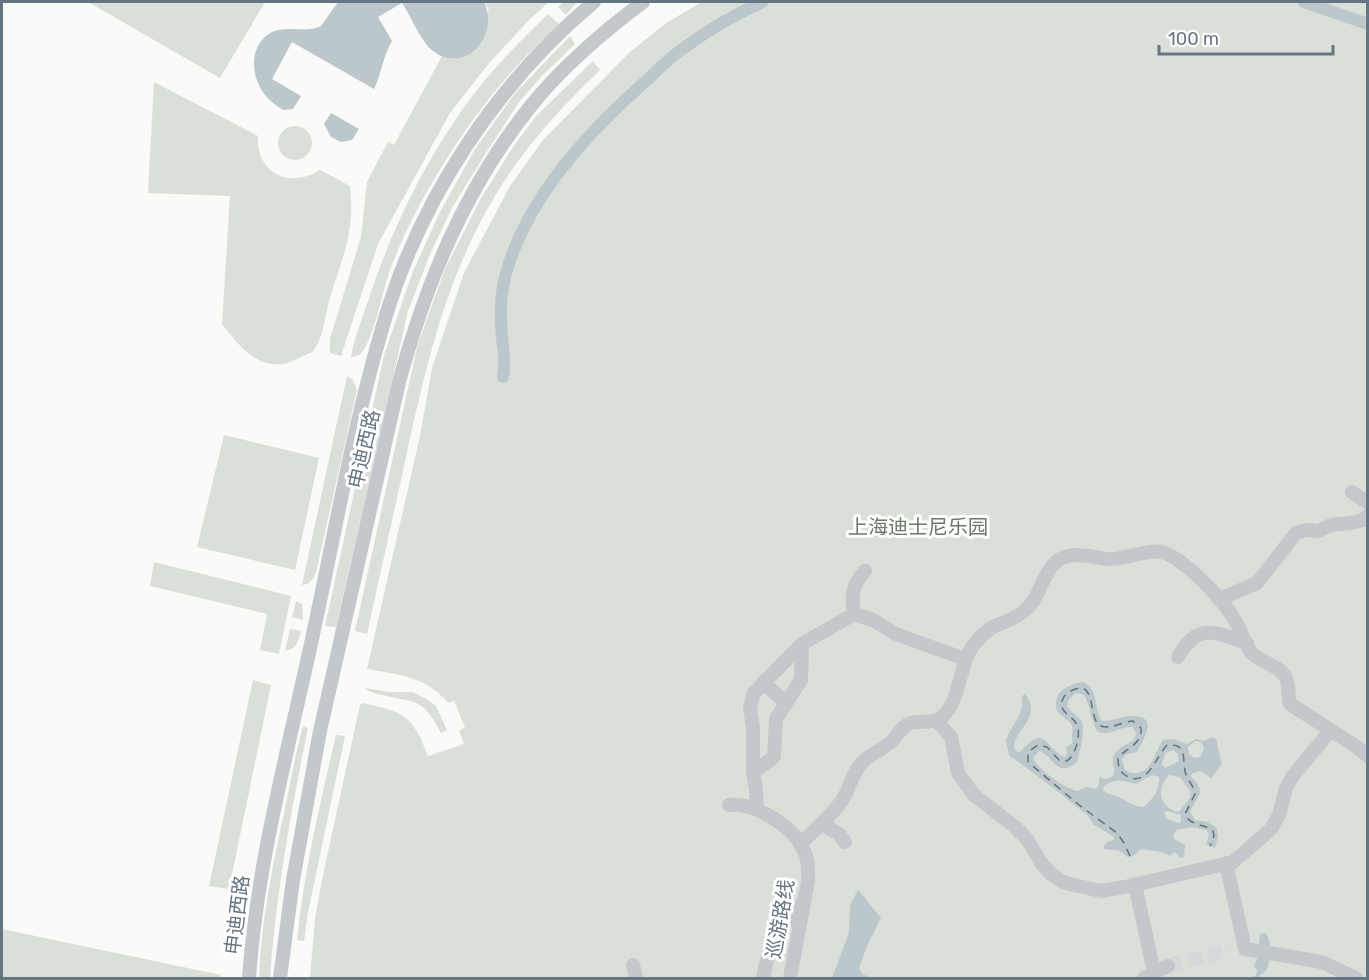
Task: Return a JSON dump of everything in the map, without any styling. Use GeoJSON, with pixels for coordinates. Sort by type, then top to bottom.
{"type":"FeatureCollection","features":[{"type":"Feature","properties":{"kind":"street","name":"申迪西路"},"geometry":{"type":"LineString","coordinates":[[249,978],[255,922],[274,808],[357,429],[394,291],[428,212],[476,132],[507,90],[534,60],[594,2]]}},
{"type":"Feature","properties":{"kind":"street","name":"申迪西路"},"geometry":{"type":"LineString","coordinates":[[280,978],[293,880],[321,725],[399,382],[427,292],[441,256],[468,201],[521,119],[537,98],[569,66],[643,2]]}},
{"type":"Feature","properties":{"kind":"street"},"geometry":{"type":"LineString","coordinates":[[1352,492],[1368,503]]}},
{"type":"Feature","properties":{"kind":"street"},"geometry":{"type":"LineString","coordinates":[[1220,599],[1257,583],[1296,533],[1307,530],[1318,531],[1331,525],[1362,520],[1368,516]]}},
{"type":"Feature","properties":{"kind":"street"},"geometry":{"type":"LineString","coordinates":[[729,805],[746,805],[757,809],[794,836],[800,844],[843,800],[858,766],[910,723],[937,721],[946,712],[953,699],[965,659],[975,643],[990,628],[1023,613],[1033,602],[1055,563],[1064,557],[1081,554],[1120,560],[1150,552],[1164,553],[1177,560],[1220,599],[1236,621],[1250,651],[1260,661],[1280,671],[1286,679],[1290,704],[1368,756]]}},
{"type":"Feature","properties":{"kind":"street"},"geometry":{"type":"LineString","coordinates":[[854,614],[852,594],[854,586],[865,571]]}},
{"type":"Feature","properties":{"kind":"street"},"geometry":{"type":"LineString","coordinates":[[757,809],[750,707],[754,693],[763,682],[802,644],[854,614],[873,620],[896,634],[965,659]]}},
{"type":"Feature","properties":{"kind":"street"},"geometry":{"type":"LineString","coordinates":[[1178,657],[1190,638],[1204,633],[1215,633],[1247,643]]}},
{"type":"Feature","properties":{"kind":"street"},"geometry":{"type":"LineString","coordinates":[[753,772],[774,757],[776,720],[801,680],[802,644]]}},
{"type":"Feature","properties":{"kind":"street"},"geometry":{"type":"LineString","coordinates":[[763,682],[786,703]]}},
{"type":"Feature","properties":{"kind":"street"},"geometry":{"type":"LineString","coordinates":[[937,721],[951,737],[958,773],[964,785],[1021,832],[1051,874],[1065,883],[1101,891],[1233,862],[1271,829],[1279,815],[1292,777],[1330,730]]}},
{"type":"Feature","properties":{"kind":"street"},"geometry":{"type":"LineString","coordinates":[[822,824],[840,834],[845,842]]}},
{"type":"Feature","properties":{"kind":"street","name":"巡游路线"},"geometry":{"type":"LineString","coordinates":[[790,978],[807,893],[808,865],[804,849],[800,844]]}},
{"type":"Feature","properties":{"kind":"street"},"geometry":{"type":"LineString","coordinates":[[1226,863],[1251,950]]}},
{"type":"Feature","properties":{"kind":"street"},"geometry":{"type":"LineString","coordinates":[[1135,885],[1149,975],[1168,966]]}},
{"type":"Feature","properties":{"kind":"street"},"geometry":{"type":"LineString","coordinates":[[763,978],[770,947],[776,935],[798,910],[807,893]]}},
{"type":"Feature","properties":{"kind":"street"},"geometry":{"type":"LineString","coordinates":[[1230,950],[1251,950],[1273,955],[1304,957],[1322,962],[1356,978]]}},
{"type":"Feature","properties":{"kind":"green space"},"geometry":{"type":"Polygon","coordinates":[[[88,2],[265,2],[220,78],[88,2]]]}},
{"type":"Feature","properties":{"kind":"green space"},"geometry":{"type":"Polygon","coordinates":[[[484,2],[549,2],[490,62],[450,113],[378,244],[341,356],[330,353],[330,339],[361,237],[367,182],[388,142],[394,145],[442,56],[456,59],[489,10],[484,2]]]}},
{"type":"Feature","properties":{"kind":"green space"},"geometry":{"type":"Polygon","coordinates":[[[563,2],[577,2],[566,15],[558,7],[563,2]]]}},
{"type":"Feature","properties":{"kind":"green space","name":"上海迪士尼乐园"},"geometry":{"type":"Polygon","coordinates":[[[702,2],[1367,2],[1367,978],[310,978],[315,919],[323,875],[360,705],[363,703],[377,706],[398,713],[405,718],[417,731],[428,756],[464,744],[459,731],[465,727],[454,701],[448,703],[431,687],[411,678],[367,669],[420,436],[432,368],[464,273],[510,186],[543,140],[629,53],[666,23],[702,2]]]}},
{"type":"Feature","properties":{"kind":"green space"},"geometry":{"type":"Polygon","coordinates":[[[548,14],[559,24],[522,60],[480,110],[428,190],[390,270],[369,340],[359,355],[351,357],[358,329],[390,241],[435,151],[491,73],[548,14]]]}},
{"type":"Feature","properties":{"kind":"green space"},"geometry":{"type":"Polygon","coordinates":[[[570,36],[575,44],[520,101],[452,208],[431,252],[408,311],[336,627],[325,626],[384,355],[413,271],[440,212],[475,149],[516,92],[570,36]]]}},
{"type":"Feature","properties":{"kind":"green space"},"geometry":{"type":"Polygon","coordinates":[[[593,61],[600,70],[550,121],[520,158],[482,219],[456,275],[437,332],[421,392],[367,634],[355,631],[417,347],[445,269],[481,198],[513,147],[536,116],[593,61]]]}},
{"type":"Feature","properties":{"kind":"green space"},"geometry":{"type":"Polygon","coordinates":[[[154,82],[258,136],[263,160],[277,174],[287,178],[297,178],[309,176],[320,170],[350,186],[351,217],[347,244],[319,342],[310,353],[288,363],[265,363],[246,351],[222,324],[230,196],[148,193],[154,82]]]}},
{"type":"Feature","properties":{"kind":"green space"},"geometry":{"type":"Polygon","coordinates":[[[295,126],[307,131],[312,143],[307,155],[295,160],[283,155],[278,143],[283,131],[295,126]]]}},
{"type":"Feature","properties":{"kind":"green space"},"geometry":{"type":"Polygon","coordinates":[[[347,376],[353,380],[357,390],[316,572],[311,581],[302,585],[347,376]]]}},
{"type":"Feature","properties":{"kind":"green space"},"geometry":{"type":"Polygon","coordinates":[[[224,435],[319,458],[295,570],[197,547],[224,435]]]}},
{"type":"Feature","properties":{"kind":"green space"},"geometry":{"type":"Polygon","coordinates":[[[154,562],[291,596],[279,654],[260,650],[267,614],[150,586],[154,562]]]}},
{"type":"Feature","properties":{"kind":"green space"},"geometry":{"type":"Polygon","coordinates":[[[296,601],[302,604],[303,620],[292,617],[296,601]]]}},
{"type":"Feature","properties":{"kind":"green space"},"geometry":{"type":"Polygon","coordinates":[[[290,629],[301,631],[295,647],[285,651],[290,629]]]}},
{"type":"Feature","properties":{"kind":"green space"},"geometry":{"type":"Polygon","coordinates":[[[253,680],[271,685],[229,889],[209,886],[253,680]]]}},
{"type":"Feature","properties":{"kind":"green space"},"geometry":{"type":"Polygon","coordinates":[[[365,688],[390,692],[412,692],[427,699],[436,706],[447,730],[441,733],[429,713],[418,704],[373,693],[365,688]]]}},
{"type":"Feature","properties":{"kind":"green space"},"geometry":{"type":"Polygon","coordinates":[[[303,726],[308,728],[285,852],[270,978],[259,978],[268,893],[303,726]]]}},
{"type":"Feature","properties":{"kind":"green space"},"geometry":{"type":"Polygon","coordinates":[[[336,735],[345,736],[304,941],[297,940],[308,863],[336,735]]]}},
{"type":"Feature","properties":{"kind":"green space"},"geometry":{"type":"Polygon","coordinates":[[[2,929],[221,975],[220,978],[2,978],[2,929]]]}},
{"type":"Feature","properties":{"kind":"shaded area"},"geometry":{"type":"Polygon","coordinates":[[[338,2],[484,2],[488,14],[487,27],[484,38],[468,55],[457,58],[445,57],[429,47],[402,3],[378,17],[392,41],[374,89],[292,42],[272,79],[301,96],[293,109],[281,109],[265,95],[256,77],[254,58],[257,48],[262,40],[276,30],[308,29],[321,26],[338,2]]]}},
{"type":"Feature","properties":{"kind":"shaded area"},"geometry":{"type":"Polygon","coordinates":[[[331,113],[359,129],[352,140],[341,142],[331,137],[324,124],[331,113]]]}},
{"type":"Feature","properties":{"kind":"shaded area"},"geometry":{"type":"Polygon","coordinates":[[[1082,682],[1091,688],[1102,721],[1132,716],[1145,719],[1147,729],[1137,752],[1127,754],[1122,759],[1125,768],[1130,773],[1139,773],[1148,766],[1163,740],[1173,739],[1187,744],[1196,739],[1204,741],[1211,737],[1216,739],[1222,764],[1211,778],[1200,771],[1191,774],[1200,791],[1190,812],[1195,820],[1207,822],[1216,827],[1218,836],[1215,848],[1206,844],[1209,835],[1207,830],[1191,827],[1177,830],[1174,834],[1174,839],[1185,845],[1184,857],[1180,858],[1175,852],[1170,856],[1162,852],[1141,849],[1133,856],[1127,857],[1119,851],[1105,849],[1103,847],[1108,841],[1114,840],[1114,837],[1093,824],[1088,816],[1060,793],[1009,755],[1006,740],[1020,714],[1022,696],[1025,694],[1031,711],[1017,737],[1015,750],[1019,753],[1035,739],[1040,738],[1065,757],[1066,747],[1072,742],[1072,727],[1057,711],[1056,705],[1058,695],[1076,683],[1082,682]],[[1076,693],[1069,699],[1067,706],[1081,720],[1083,728],[1076,763],[1069,767],[1059,767],[1039,751],[1033,758],[1046,773],[1073,790],[1078,791],[1086,787],[1096,789],[1099,777],[1105,779],[1113,776],[1115,753],[1134,740],[1136,733],[1132,727],[1107,733],[1098,732],[1084,695],[1076,693]],[[1195,741],[1188,747],[1189,754],[1194,758],[1200,757],[1204,749],[1201,742],[1195,741]],[[1173,750],[1165,753],[1162,764],[1165,768],[1179,761],[1178,754],[1173,750]],[[1152,775],[1136,784],[1116,781],[1104,786],[1103,790],[1132,805],[1144,807],[1157,790],[1159,777],[1152,775]],[[1169,775],[1162,786],[1164,803],[1167,807],[1179,812],[1189,799],[1191,792],[1180,777],[1169,775]],[[1167,811],[1164,813],[1166,818],[1177,823],[1181,822],[1181,815],[1167,811]]]}},
{"type":"Feature","properties":{"kind":"shaded area"},"geometry":{"type":"Polygon","coordinates":[[[858,890],[881,918],[859,968],[862,974],[871,978],[832,978],[849,933],[850,905],[858,890]]]}},
{"type":"Feature","properties":{"kind":"shaded area"},"geometry":{"type":"Polygon","coordinates":[[[1266,933],[1270,945],[1268,965],[1259,976],[1261,978],[1252,978],[1256,975],[1257,970],[1254,966],[1260,934],[1266,933]]]}},
{"type":"Feature","properties":{"kind":"waterway"},"geometry":{"type":"LineString","coordinates":[[503,377],[501,313],[504,281],[516,245],[544,193],[562,168],[602,122],[669,59],[712,29],[762,2]]}},
{"type":"Feature","properties":{"kind":"waterway"},"geometry":{"type":"LineString","coordinates":[[1304,2],[1368,24]]}},
{"type":"Feature","properties":{"kind":"ferry route"},"geometry":{"type":"LineString","coordinates":[[1130,856],[1117,833],[1079,805],[1028,762],[1028,752],[1038,745],[1047,747],[1059,760],[1067,761],[1073,754],[1077,744],[1078,727],[1062,708],[1062,701],[1067,694],[1079,688],[1085,689],[1089,694],[1094,716],[1101,726],[1109,727],[1133,721],[1141,728],[1137,742],[1118,758],[1119,768],[1125,775],[1133,778],[1145,775],[1167,745],[1179,747],[1183,755],[1185,772],[1195,794],[1185,814],[1194,823],[1213,831],[1214,836],[1210,846]]}},
{"type":"Feature","properties":{"kind":"tunnel"},"geometry":{"type":"LineString","coordinates":[[1168,966],[1230,950]]}}]}
